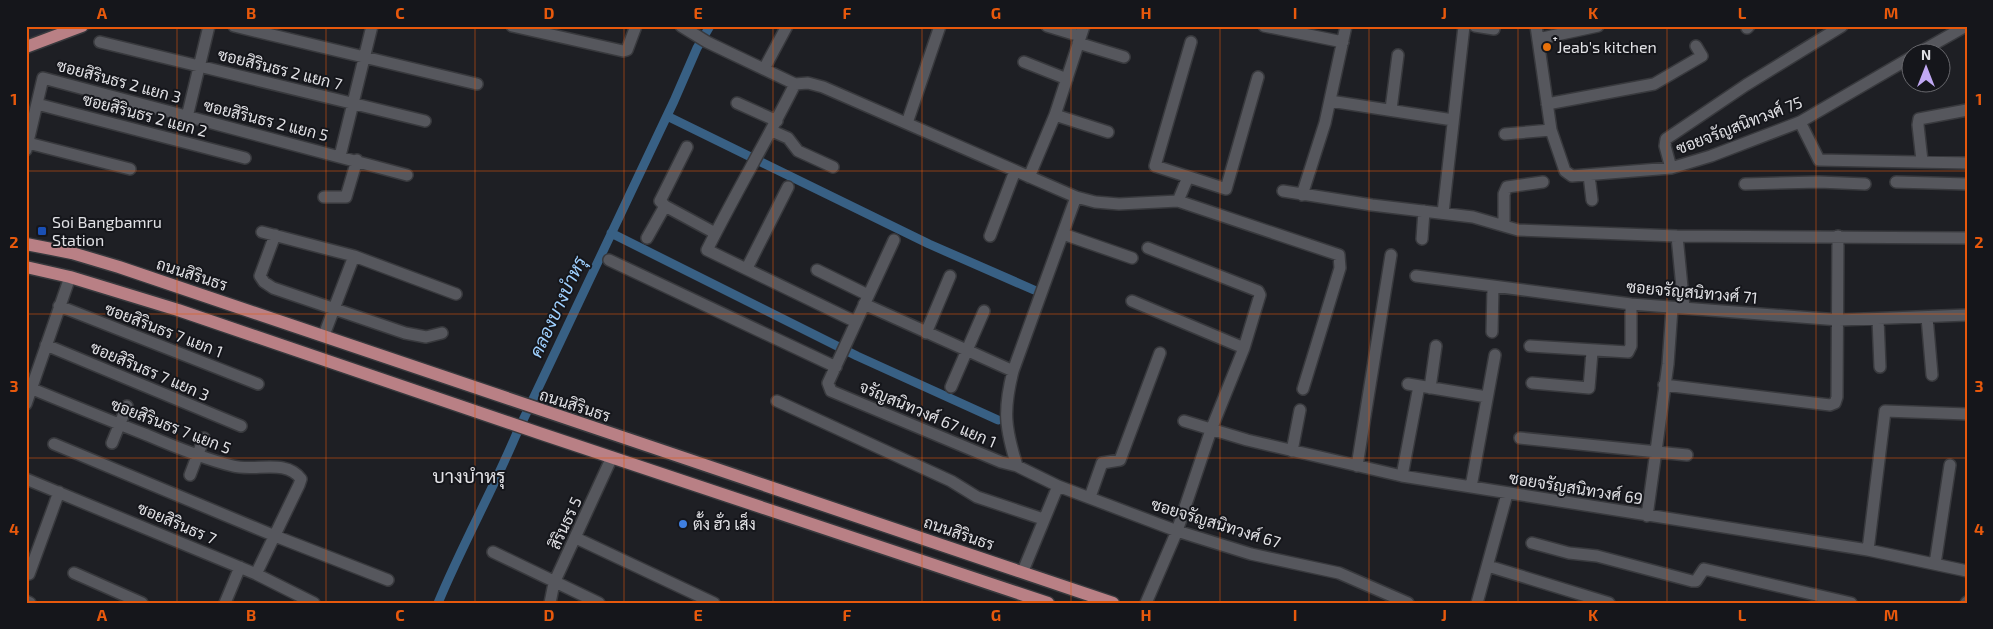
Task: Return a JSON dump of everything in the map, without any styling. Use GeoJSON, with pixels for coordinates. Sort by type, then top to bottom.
{"type":"FeatureCollection","features":[{"type":"Feature","properties":{"kind":"main road"},"geometry":{"type":"LineString","coordinates":[[26,39],[62,26]]}},
{"type":"Feature","properties":{"kind":"main road"},"geometry":{"type":"LineString","coordinates":[[26,47],[82,26]]}},
{"type":"Feature","properties":{"kind":"main road","name":"ถนนสิรินธร"},"geometry":{"type":"LineString","coordinates":[[26,244],[72,253],[119,267],[324,335],[546,413],[1023,571],[1112,603]]}},
{"type":"Feature","properties":{"kind":"main road"},"geometry":{"type":"LineString","coordinates":[[26,267],[70,277],[178,310],[1048,603]]}},
{"type":"Feature","properties":{"kind":"main road"},"geometry":{"type":"LineString","coordinates":[[918,559],[926,539]]}},
{"type":"Feature","properties":{"kind":"main road"},"geometry":{"type":"LineString","coordinates":[[934,564],[942,545]]}},
{"type":"Feature","properties":{"kind":"street","name":"ซอยสิรินธร 2 แยก 5"},"geometry":{"type":"LineString","coordinates":[[210,26],[187,116],[407,174]]}},
{"type":"Feature","properties":{"kind":"street"},"geometry":{"type":"LineString","coordinates":[[234,26],[477,84]]}},
{"type":"Feature","properties":{"kind":"street"},"geometry":{"type":"LineString","coordinates":[[340,156],[372,26]]}},
{"type":"Feature","properties":{"kind":"street"},"geometry":{"type":"LineString","coordinates":[[512,26],[623,51],[627,50],[630,46],[636,26]]}},
{"type":"Feature","properties":{"kind":"street"},"geometry":{"type":"LineString","coordinates":[[681,26],[707,42],[795,84],[808,83],[823,87],[1015,172],[1076,196],[1095,202],[1119,204],[1178,201],[1339,256],[1340,268],[1303,390]]}},
{"type":"Feature","properties":{"kind":"street"},"geometry":{"type":"LineString","coordinates":[[764,69],[786,26]]}},
{"type":"Feature","properties":{"kind":"street"},"geometry":{"type":"LineString","coordinates":[[907,123],[940,26]]}},
{"type":"Feature","properties":{"kind":"street"},"geometry":{"type":"LineString","coordinates":[[1047,26],[1081,35],[1124,57]]}},
{"type":"Feature","properties":{"kind":"street"},"geometry":{"type":"LineString","coordinates":[[1264,26],[1343,42]]}},
{"type":"Feature","properties":{"kind":"street"},"geometry":{"type":"LineString","coordinates":[[1302,195],[1330,101],[1346,26]]}},
{"type":"Feature","properties":{"kind":"street"},"geometry":{"type":"LineString","coordinates":[[1443,212],[1464,26]]}},
{"type":"Feature","properties":{"kind":"street"},"geometry":{"type":"LineString","coordinates":[[1475,26],[1494,29]]}},
{"type":"Feature","properties":{"kind":"street","name":"ซอยจรัญสนิทวงศ์ 75"},"geometry":{"type":"LineString","coordinates":[[1536,26],[1551,130],[1566,173],[1572,176],[1671,168],[1711,156],[1800,122],[1900,64]]}},
{"type":"Feature","properties":{"kind":"street"},"geometry":{"type":"LineString","coordinates":[[1538,39],[1598,26]]}},
{"type":"Feature","properties":{"kind":"street"},"geometry":{"type":"LineString","coordinates":[[1671,168],[1666,139],[1746,85],[1842,26]]}},
{"type":"Feature","properties":{"kind":"street"},"geometry":{"type":"LineString","coordinates":[[1938,42],[1966,26]]}},
{"type":"Feature","properties":{"kind":"street"},"geometry":{"type":"LineString","coordinates":[[1029,177],[1054,115],[1081,35]]}},
{"type":"Feature","properties":{"kind":"street","name":"ซอยสิรินธร 2 แยก 7"},"geometry":{"type":"LineString","coordinates":[[100,42],[425,120]]}},
{"type":"Feature","properties":{"kind":"street"},"geometry":{"type":"LineString","coordinates":[[1191,42],[1154,164],[1226,189],[1258,77]]}},
{"type":"Feature","properties":{"kind":"street"},"geometry":{"type":"LineString","coordinates":[[1547,104],[1654,84],[1702,56],[1696,46]]}},
{"type":"Feature","properties":{"kind":"street"},"geometry":{"type":"LineString","coordinates":[[1391,109],[1398,55]]}},
{"type":"Feature","properties":{"kind":"street"},"geometry":{"type":"LineString","coordinates":[[1024,62],[1067,79]]}},
{"type":"Feature","properties":{"kind":"street","name":"ซอยสิรินธร 2 แยก 3"},"geometry":{"type":"LineString","coordinates":[[36,104],[43,78],[187,116]]}},
{"type":"Feature","properties":{"kind":"street"},"geometry":{"type":"LineString","coordinates":[[795,84],[707,250],[856,322]]}},
{"type":"Feature","properties":{"kind":"street"},"geometry":{"type":"LineString","coordinates":[[1330,101],[1453,120]]}},
{"type":"Feature","properties":{"kind":"street"},"geometry":{"type":"LineString","coordinates":[[36,104],[27,141],[130,169]]}},
{"type":"Feature","properties":{"kind":"street","name":"ซอยสิรินธร 2 แยก 2"},"geometry":{"type":"LineString","coordinates":[[36,104],[245,158]]}},
{"type":"Feature","properties":{"kind":"street"},"geometry":{"type":"LineString","coordinates":[[737,104],[774,126],[788,138],[798,151],[833,167]]}},
{"type":"Feature","properties":{"kind":"street"},"geometry":{"type":"LineString","coordinates":[[1922,161],[1919,119],[1967,110]]}},
{"type":"Feature","properties":{"kind":"street"},"geometry":{"type":"LineString","coordinates":[[1054,115],[1108,132]]}},
{"type":"Feature","properties":{"kind":"street"},"geometry":{"type":"LineString","coordinates":[[1800,122],[1819,160],[1819,182]]}},
{"type":"Feature","properties":{"kind":"street"},"geometry":{"type":"LineString","coordinates":[[1505,134],[1551,130]]}},
{"type":"Feature","properties":{"kind":"street"},"geometry":{"type":"LineString","coordinates":[[687,147],[660,201],[665,206],[715,233]]}},
{"type":"Feature","properties":{"kind":"street"},"geometry":{"type":"LineString","coordinates":[[324,196],[346,197],[357,160]]}},
{"type":"Feature","properties":{"kind":"street"},"geometry":{"type":"LineString","coordinates":[[1819,160],[1967,163]]}},
{"type":"Feature","properties":{"kind":"street"},"geometry":{"type":"LineString","coordinates":[[990,236],[1015,172]]}},
{"type":"Feature","properties":{"kind":"street"},"geometry":{"type":"LineString","coordinates":[[1589,175],[1592,200]]}},
{"type":"Feature","properties":{"kind":"street"},"geometry":{"type":"LineString","coordinates":[[1178,201],[1188,177]]}},
{"type":"Feature","properties":{"kind":"street"},"geometry":{"type":"LineString","coordinates":[[1504,225],[1504,194],[1507,188],[1543,182]]}},
{"type":"Feature","properties":{"kind":"street"},"geometry":{"type":"LineString","coordinates":[[1745,184],[1819,182],[1866,184]]}},
{"type":"Feature","properties":{"kind":"street"},"geometry":{"type":"LineString","coordinates":[[1896,182],[1967,184]]}},
{"type":"Feature","properties":{"kind":"street"},"geometry":{"type":"LineString","coordinates":[[747,268],[788,187]]}},
{"type":"Feature","properties":{"kind":"street"},"geometry":{"type":"LineString","coordinates":[[1283,191],[1443,212],[1473,217],[1518,230],[1677,236],[1967,238]]}},
{"type":"Feature","properties":{"kind":"street"},"geometry":{"type":"LineString","coordinates":[[1017,466],[1007,435],[1006,408],[1013,371],[1076,196]]}},
{"type":"Feature","properties":{"kind":"street"},"geometry":{"type":"LineString","coordinates":[[647,238],[665,206]]}},
{"type":"Feature","properties":{"kind":"street"},"geometry":{"type":"LineString","coordinates":[[1422,239],[1424,211]]}},
{"type":"Feature","properties":{"kind":"street"},"geometry":{"type":"LineString","coordinates":[[262,232],[354,256],[456,294]]}},
{"type":"Feature","properties":{"kind":"street"},"geometry":{"type":"LineString","coordinates":[[1063,234],[1132,258]]}},
{"type":"Feature","properties":{"kind":"street"},"geometry":{"type":"LineString","coordinates":[[275,235],[262,266],[260,276],[264,282],[273,288],[416,336],[426,337],[442,333]]}},
{"type":"Feature","properties":{"kind":"street"},"geometry":{"type":"LineString","coordinates":[[1647,516],[1664,385],[1678,308],[1677,236]]}},
{"type":"Feature","properties":{"kind":"street"},"geometry":{"type":"LineString","coordinates":[[1664,385],[1830,405],[1835,403],[1838,397],[1838,236]]}},
{"type":"Feature","properties":{"kind":"street"},"geometry":{"type":"LineString","coordinates":[[609,260],[836,367],[894,240]]}},
{"type":"Feature","properties":{"kind":"street"},"geometry":{"type":"LineString","coordinates":[[1146,603],[1177,530],[1211,430],[1244,348],[1260,295],[1258,291],[1148,248]]}},
{"type":"Feature","properties":{"kind":"street"},"geometry":{"type":"LineString","coordinates":[[1357,466],[1391,255]]}},
{"type":"Feature","properties":{"kind":"street"},"geometry":{"type":"LineString","coordinates":[[324,335],[354,256]]}},
{"type":"Feature","properties":{"kind":"street"},"geometry":{"type":"LineString","coordinates":[[818,270],[866,300],[926,333],[1013,371]]}},
{"type":"Feature","properties":{"kind":"street"},"geometry":{"type":"LineString","coordinates":[[926,333],[950,276]]}},
{"type":"Feature","properties":{"kind":"street","name":"ซอยจรัญสนิทวงศ์ 71"},"geometry":{"type":"LineString","coordinates":[[1416,276],[1493,288],[1631,304],[1839,320],[1967,315]]}},
{"type":"Feature","properties":{"kind":"street"},"geometry":{"type":"LineString","coordinates":[[26,404],[70,277]]}},
{"type":"Feature","properties":{"kind":"street"},"geometry":{"type":"LineString","coordinates":[[1492,332],[1493,288]]}},
{"type":"Feature","properties":{"kind":"street"},"geometry":{"type":"LineString","coordinates":[[1132,302],[1244,348]]}},
{"type":"Feature","properties":{"kind":"street"},"geometry":{"type":"LineString","coordinates":[[1530,346],[1592,352],[1629,352],[1631,304]]}},
{"type":"Feature","properties":{"kind":"street","name":"ซอยสิรินธร 7 แยก 1"},"geometry":{"type":"LineString","coordinates":[[59,306],[258,384]]}},
{"type":"Feature","properties":{"kind":"street"},"geometry":{"type":"LineString","coordinates":[[951,387],[984,311]]}},
{"type":"Feature","properties":{"kind":"street"},"geometry":{"type":"LineString","coordinates":[[1927,316],[1932,375]]}},
{"type":"Feature","properties":{"kind":"street"},"geometry":{"type":"LineString","coordinates":[[1878,319],[1880,367]]}},
{"type":"Feature","properties":{"kind":"street","name":"ซอยสิรินธร 7 แยก 3"},"geometry":{"type":"LineString","coordinates":[[46,345],[241,426]]}},
{"type":"Feature","properties":{"kind":"street"},"geometry":{"type":"LineString","coordinates":[[1402,476],[1419,386],[1436,346]]}},
{"type":"Feature","properties":{"kind":"street"},"geometry":{"type":"LineString","coordinates":[[1532,383],[1589,388],[1592,352]]}},
{"type":"Feature","properties":{"kind":"street"},"geometry":{"type":"LineString","coordinates":[[1090,498],[1102,463],[1120,460],[1160,353]]}},
{"type":"Feature","properties":{"kind":"street"},"geometry":{"type":"LineString","coordinates":[[1471,487],[1494,355]]}},
{"type":"Feature","properties":{"kind":"street","name":"จรัญสนิทวงศ์ 67 แยก 1"},"geometry":{"type":"LineString","coordinates":[[836,367],[828,388],[1001,462],[1017,466]]}},
{"type":"Feature","properties":{"kind":"street"},"geometry":{"type":"LineString","coordinates":[[1419,386],[1487,396]]}},
{"type":"Feature","properties":{"kind":"street","name":"ซอยสิรินธร 7 แยก 5"},"geometry":{"type":"LineString","coordinates":[[30,388],[198,455],[243,468],[254,469],[269,466],[288,469],[297,474],[301,479],[275,536]]}},
{"type":"Feature","properties":{"kind":"street"},"geometry":{"type":"LineString","coordinates":[[776,401],[951,480],[977,497],[1043,519]]}},
{"type":"Feature","properties":{"kind":"street"},"geometry":{"type":"LineString","coordinates":[[112,443],[127,406]]}},
{"type":"Feature","properties":{"kind":"street"},"geometry":{"type":"LineString","coordinates":[[1292,451],[1300,410]]}},
{"type":"Feature","properties":{"kind":"street"},"geometry":{"type":"LineString","coordinates":[[1868,550],[1885,411],[1967,414]]}},
{"type":"Feature","properties":{"kind":"street","name":"ซอยจรัญสนิทวงศ์ 69"},"geometry":{"type":"LineString","coordinates":[[1184,421],[1292,451],[1402,476],[1868,550],[1967,571]]}},
{"type":"Feature","properties":{"kind":"street"},"geometry":{"type":"LineString","coordinates":[[190,475],[204,438]]}},
{"type":"Feature","properties":{"kind":"street"},"geometry":{"type":"LineString","coordinates":[[1520,438],[1655,450],[1687,455]]}},
{"type":"Feature","properties":{"kind":"street"},"geometry":{"type":"LineString","coordinates":[[54,444],[275,536],[388,580]]}},
{"type":"Feature","properties":{"kind":"street","name":"สิรินธร 5"},"geometry":{"type":"LineString","coordinates":[[550,603],[554,583],[612,457]]}},
{"type":"Feature","properties":{"kind":"street"},"geometry":{"type":"LineString","coordinates":[[1935,564],[1950,465]]}},
{"type":"Feature","properties":{"kind":"street","name":"ซอยจรัญสนิทวงศ์ 67"},"geometry":{"type":"LineString","coordinates":[[1017,466],[1058,486],[1177,530],[1251,554],[1339,573],[1408,603]]}},
{"type":"Feature","properties":{"kind":"street","name":"ซอยสิรินธร 7"},"geometry":{"type":"LineString","coordinates":[[26,479],[240,567],[314,603]]}},
{"type":"Feature","properties":{"kind":"street"},"geometry":{"type":"LineString","coordinates":[[1023,571],[1058,486]]}},
{"type":"Feature","properties":{"kind":"street"},"geometry":{"type":"LineString","coordinates":[[27,575],[59,492]]}},
{"type":"Feature","properties":{"kind":"street"},"geometry":{"type":"LineString","coordinates":[[1477,603],[1507,494]]}},
{"type":"Feature","properties":{"kind":"street"},"geometry":{"type":"LineString","coordinates":[[256,574],[275,536]]}},
{"type":"Feature","properties":{"kind":"street"},"geometry":{"type":"LineString","coordinates":[[576,538],[714,603]]}},
{"type":"Feature","properties":{"kind":"street"},"geometry":{"type":"LineString","coordinates":[[1532,543],[1569,553],[1598,556],[1692,581],[1696,581],[1704,569],[1851,603]]}},
{"type":"Feature","properties":{"kind":"street"},"geometry":{"type":"LineString","coordinates":[[493,552],[599,603]]}},
{"type":"Feature","properties":{"kind":"street"},"geometry":{"type":"LineString","coordinates":[[1488,566],[1608,603]]}},
{"type":"Feature","properties":{"kind":"street"},"geometry":{"type":"LineString","coordinates":[[225,603],[240,567]]}},
{"type":"Feature","properties":{"kind":"street"},"geometry":{"type":"LineString","coordinates":[[74,572],[142,603]]}},
{"type":"Feature","properties":{"kind":"street"},"geometry":{"type":"LineString","coordinates":[[26,601],[30,603]]}},
{"type":"Feature","properties":{"kind":"shaded area"},"geometry":{"type":"Polygon","coordinates":[[[26,26],[101,26],[26,53],[26,26]]]}},
{"type":"Feature","properties":{"kind":"waterway","name":"คลองบางบำหรุ"},"geometry":{"type":"LineString","coordinates":[[438,603],[674,101],[697,48],[710,26]]}},
{"type":"Feature","properties":{"kind":"waterway"},"geometry":{"type":"LineString","coordinates":[[667,116],[929,244],[1034,290]]}},
{"type":"Feature","properties":{"kind":"waterway"},"geometry":{"type":"LineString","coordinates":[[611,233],[857,356],[998,420]]}},
{"type":"Feature","properties":{"kind":"place","name":"๋Jeab's kitchen"},"geometry":{"type":"Point","coordinates":[1547,47]}},
{"type":"Feature","properties":{"kind":"place","name":"Soi Bangbamru Station"},"geometry":{"type":"Point","coordinates":[42,231]}},
{"type":"Feature","properties":{"kind":"place","name":"ตั้ง ฮั่ว เส็ง"},"geometry":{"type":"Point","coordinates":[683,524]}},
{"type":"Feature","properties":{"kind":"district","name":"บางบำหรุ"},"geometry":{"type":"Point","coordinates":[469,476]}}]}
